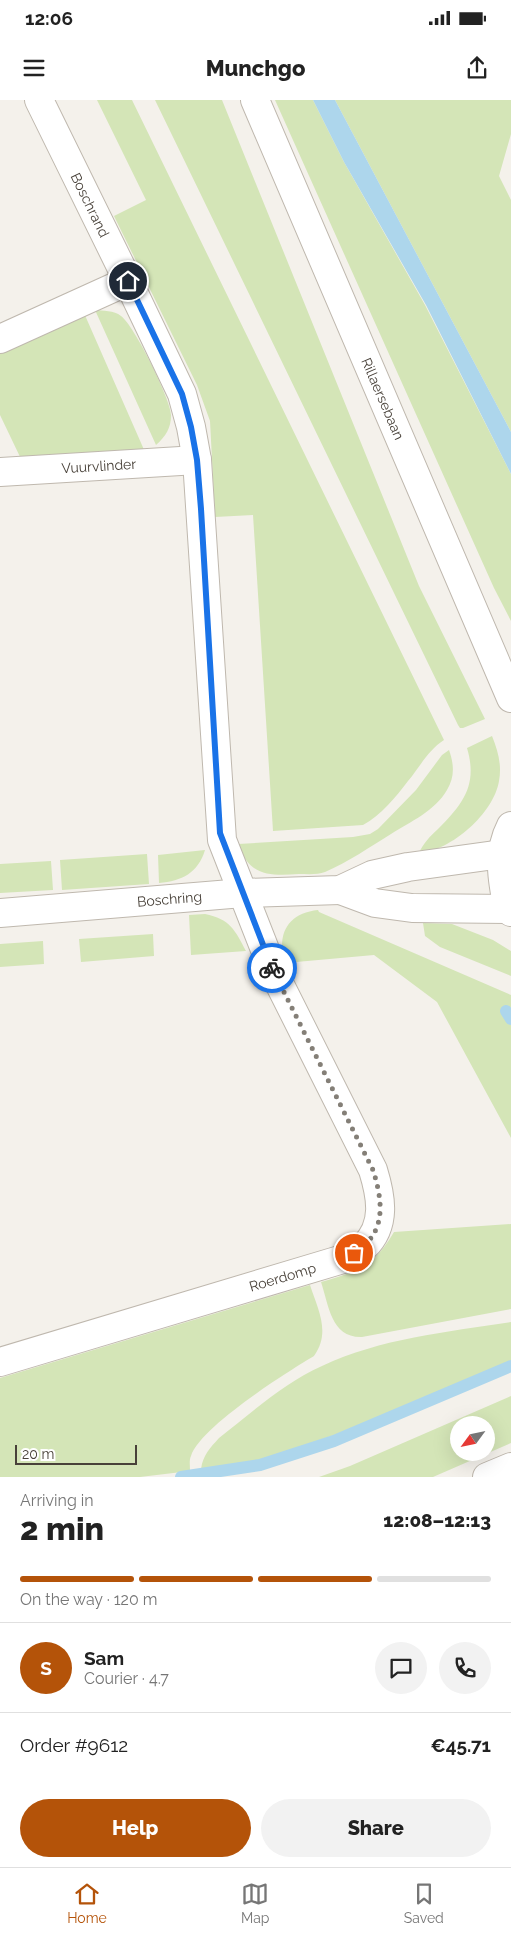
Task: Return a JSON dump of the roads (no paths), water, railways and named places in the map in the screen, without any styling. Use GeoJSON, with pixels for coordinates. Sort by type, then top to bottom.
{"type":"FeatureCollection","features":[{"type":"Feature","properties":{"kind":"street","name":"Boschrand"},"geometry":{"type":"LineString","coordinates":[[39,100],[182,394],[191,427],[197,460],[220,833],[243,893]]}},
{"type":"Feature","properties":{"kind":"street","name":"Rillaersebaan"},"geometry":{"type":"LineString","coordinates":[[255,100],[511,698]]}},
{"type":"Feature","properties":{"kind":"street"},"geometry":{"type":"LineString","coordinates":[[0,339],[128,281]]}},
{"type":"Feature","properties":{"kind":"street","name":"Vuurvlinder"},"geometry":{"type":"LineString","coordinates":[[0,472],[197,460]]}},
{"type":"Feature","properties":{"kind":"street"},"geometry":{"type":"LineString","coordinates":[[510,910],[502,881],[502,854],[505,838],[511,826]]}},
{"type":"Feature","properties":{"kind":"street","name":"Boschring"},"geometry":{"type":"LineString","coordinates":[[0,913],[243,893],[340,890],[372,876],[408,867],[502,854]]}},
{"type":"Feature","properties":{"kind":"street","name":"Boschring"},"geometry":{"type":"LineString","coordinates":[[340,890],[375,904],[412,908],[510,910]]}},
{"type":"Feature","properties":{"kind":"street","name":"Roerdomp"},"geometry":{"type":"LineString","coordinates":[[0,1362],[343,1259],[364,1247],[374,1234],[380,1216],[380,1194],[373,1170],[275,975],[243,893]]}},
{"type":"Feature","properties":{"kind":"street"},"geometry":{"type":"LineString","coordinates":[[487,1477],[511,1467]]}},
{"type":"Feature","properties":{"kind":"water"},"geometry":{"type":"Polygon","coordinates":[[[313,100],[335,100],[511,432],[511,474],[426,305],[344,162],[313,100]]]}},
{"type":"Feature","properties":{"kind":"waterway"},"geometry":{"type":"LineString","coordinates":[[506,1011],[511,1019]]}},
{"type":"Feature","properties":{"kind":"waterway"},"geometry":{"type":"LineString","coordinates":[[181,1477],[260,1465],[334,1441],[511,1366]]}}]}
